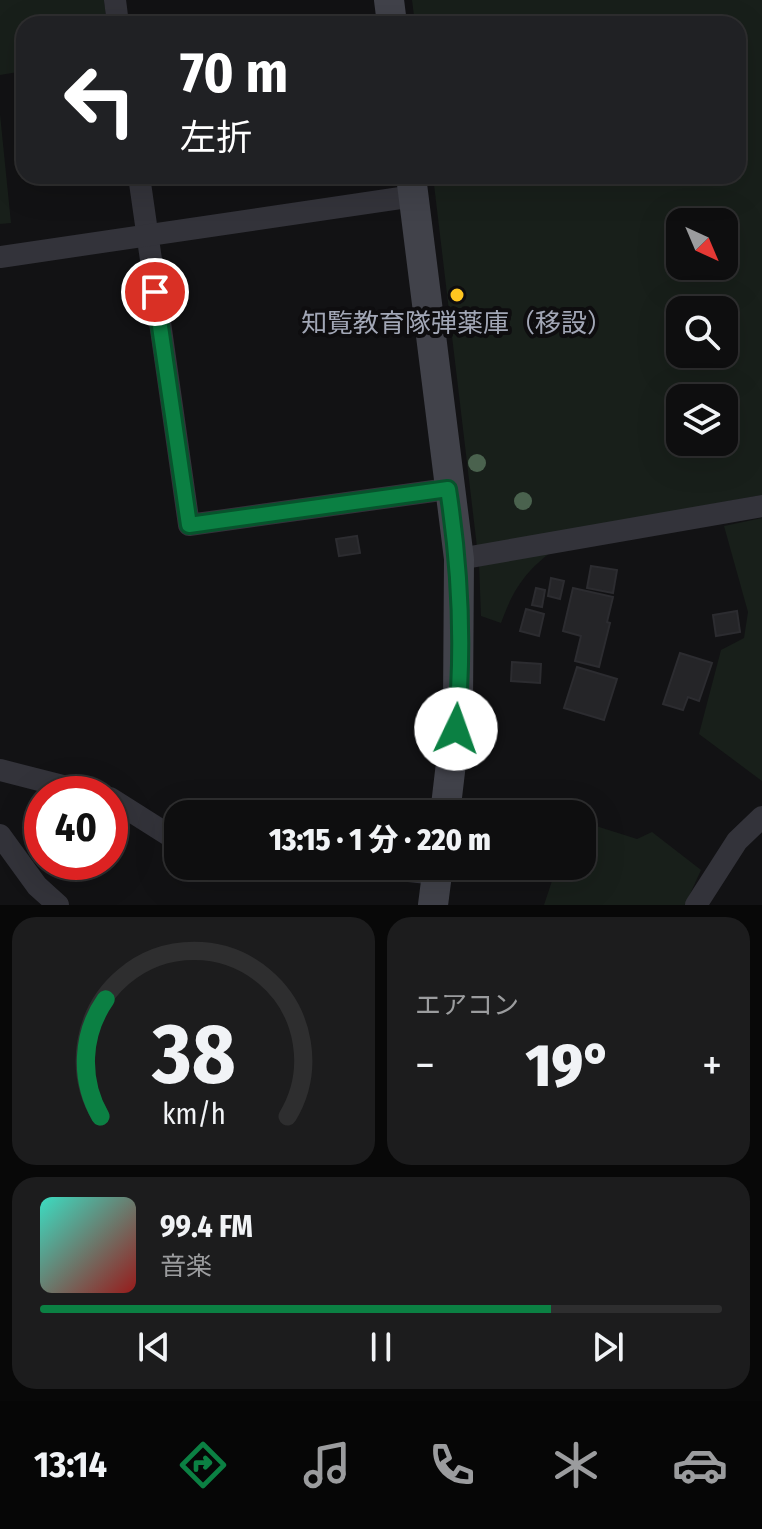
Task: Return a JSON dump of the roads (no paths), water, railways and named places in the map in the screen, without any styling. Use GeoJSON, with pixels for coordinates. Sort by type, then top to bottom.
{"type":"FeatureCollection","features":[{"type":"Feature","properties":{"kind":"street"},"geometry":{"type":"LineString","coordinates":[[140,184],[189,525],[448,489]]}},
{"type":"Feature","properties":{"kind":"street"},"geometry":{"type":"LineString","coordinates":[[0,257],[413,186],[459,559],[458,704],[447,800]]}},
{"type":"Feature","properties":{"kind":"street"},"geometry":{"type":"LineString","coordinates":[[459,559],[762,506]]}},
{"type":"Feature","properties":{"kind":"street"},"geometry":{"type":"LineString","coordinates":[[0,770],[24,776]]}},
{"type":"Feature","properties":{"kind":"street"},"geometry":{"type":"LineString","coordinates":[[128,809],[164,832]]}},
{"type":"Feature","properties":{"kind":"street"},"geometry":{"type":"LineString","coordinates":[[696,905],[737,841],[762,817]]}},
{"type":"Feature","properties":{"kind":"street"},"geometry":{"type":"LineString","coordinates":[[0,835],[37,886],[58,905]]}},
{"type":"Feature","properties":{"kind":"street"},"geometry":{"type":"LineString","coordinates":[[433,905],[437,880]]}},
{"type":"Feature","properties":{"kind":"place","name":"知覧教育隊弾薬庫（移設）"},"geometry":{"type":"Point","coordinates":[457,295]}}]}
